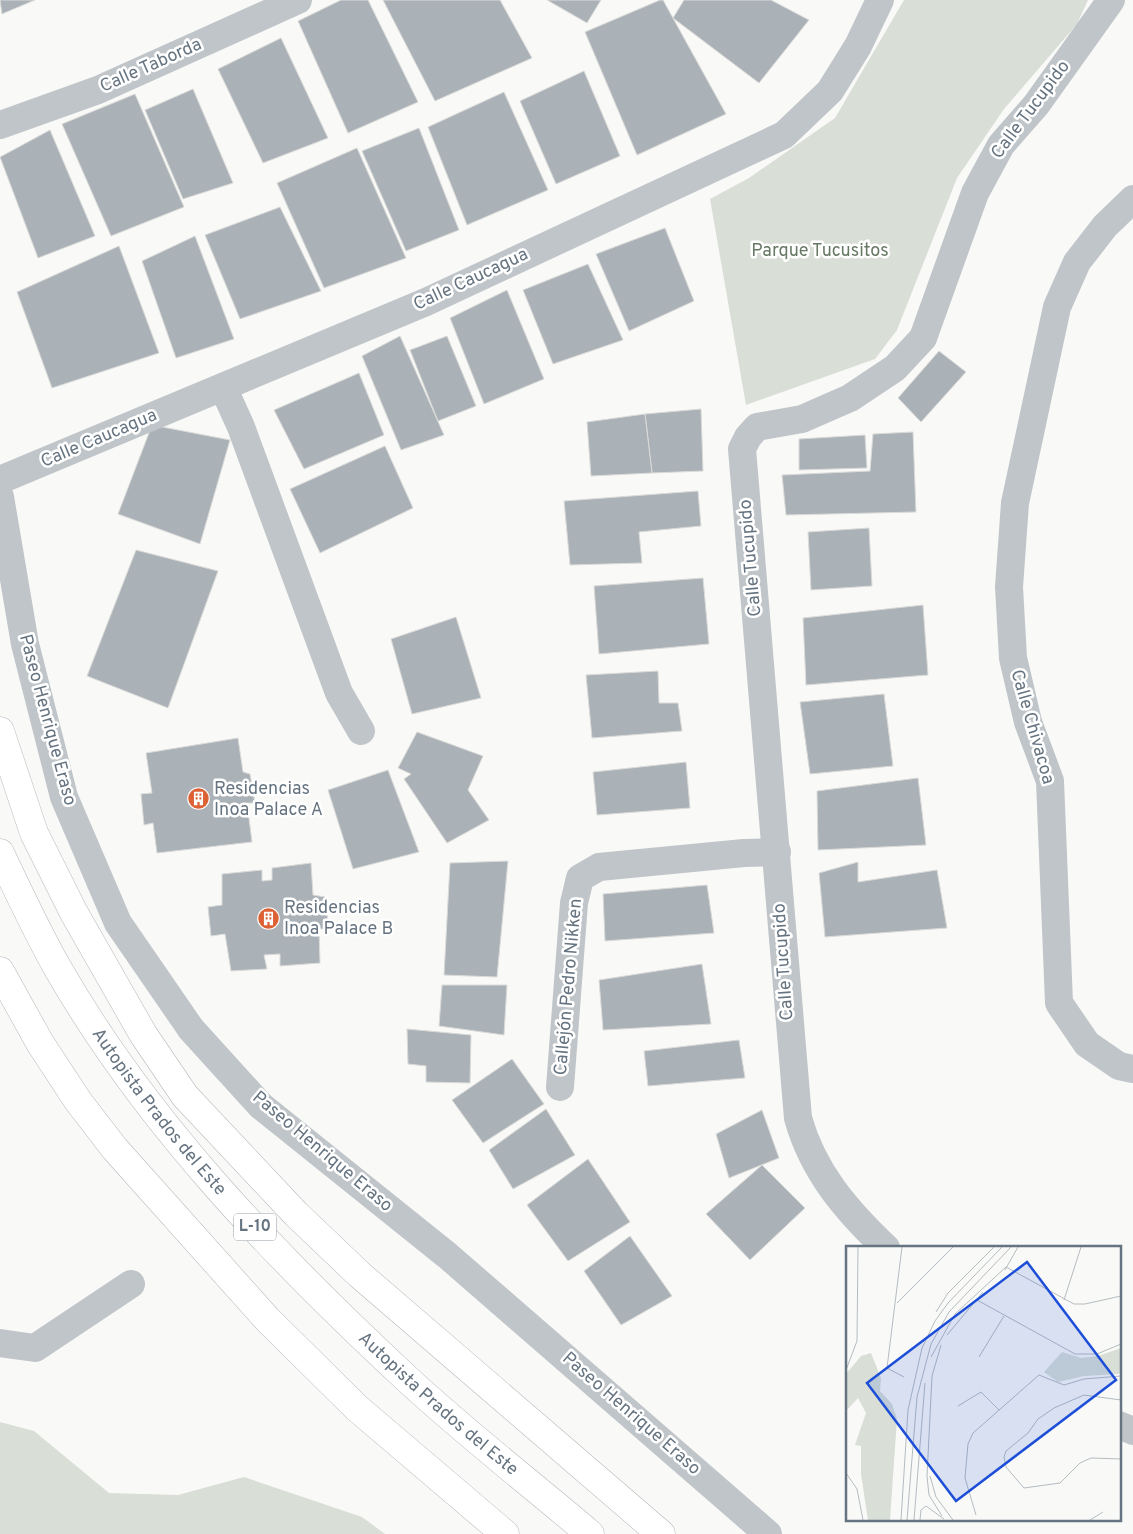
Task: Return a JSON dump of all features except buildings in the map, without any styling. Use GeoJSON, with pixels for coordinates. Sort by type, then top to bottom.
{"type":"FeatureCollection","features":[{"type":"Feature","properties":{"kind":"highway"},"geometry":{"type":"LineString","coordinates":[[0,731],[34,833],[74,913],[143,1034],[185,1096],[296,1214],[360,1275],[660,1534]]}},
{"type":"Feature","properties":{"kind":"highway","name":"Autopista Prados del Este"},"geometry":{"type":"LineString","coordinates":[[0,852],[57,967],[101,1037],[162,1121],[214,1181],[319,1295],[407,1379],[590,1534]]}},
{"type":"Feature","properties":{"kind":"highway"},"geometry":{"type":"LineString","coordinates":[[0,971],[40,1043],[78,1101],[109,1142],[248,1297],[357,1408],[506,1534]]}},
{"type":"Feature","properties":{"kind":"street","name":"Calle Taborda"},"geometry":{"type":"LineString","coordinates":[[0,124],[98,90],[298,0]]}},
{"type":"Feature","properties":{"kind":"street","name":"Calle Caucagua"},"geometry":{"type":"LineString","coordinates":[[0,480],[426,302],[784,135],[830,91],[858,46],[880,0]]}},
{"type":"Feature","properties":{"kind":"street","name":"Calle Tucupido"},"geometry":{"type":"LineString","coordinates":[[884,1246],[838,1199],[806,1145],[801,1127],[786,997],[777,852],[742,450],[748,437],[757,427],[802,420],[850,398],[895,368],[923,338],[975,192],[1001,145],[1036,105],[1110,0]]}},
{"type":"Feature","properties":{"kind":"street","name":"Calle Chivacoa"},"geometry":{"type":"LineString","coordinates":[[1133,199],[1105,226],[1077,262],[1057,307],[1015,503],[1009,587],[1013,658],[1028,722],[1050,781],[1059,1002],[1086,1044],[1119,1066],[1133,1069]]}},
{"type":"Feature","properties":{"kind":"street"},"geometry":{"type":"LineString","coordinates":[[223,387],[241,427],[340,694],[361,731]]}},
{"type":"Feature","properties":{"kind":"street","name":"Paseo Henrique Eraso"},"geometry":{"type":"LineString","coordinates":[[0,497],[25,644],[64,797],[118,923],[190,1029],[262,1106],[448,1256],[767,1531]]}},
{"type":"Feature","properties":{"kind":"street","name":"Callejón Pedro Nikken"},"geometry":{"type":"LineString","coordinates":[[560,1086],[574,903],[580,878],[600,867],[777,852]]}},
{"type":"Feature","properties":{"kind":"street"},"geometry":{"type":"LineString","coordinates":[[0,1342],[35,1348],[131,1284]]}},
{"type":"Feature","properties":{"kind":"street"},"geometry":{"type":"LineString","coordinates":[[1120,1425],[1133,1431]]}},
{"type":"Feature","properties":{"kind":"green space","name":"Parque Tucusitos"},"geometry":{"type":"Polygon","coordinates":[[[904,0],[1088,0],[1077,24],[1004,109],[957,178],[897,330],[875,359],[746,405],[710,199],[749,178],[835,118],[904,0]]]}},
{"type":"Feature","properties":{"kind":"green space"},"geometry":{"type":"Polygon","coordinates":[[[0,1422],[34,1431],[109,1493],[178,1495],[244,1477],[362,1517],[385,1534],[0,1534],[0,1422]]]}},
{"type":"Feature","properties":{"kind":"place","name":"Residencias Inoa Palace A"},"geometry":{"type":"Point","coordinates":[198,799]}},
{"type":"Feature","properties":{"kind":"place","name":"Residencias Inoa Palace B"},"geometry":{"type":"Point","coordinates":[268,918]}}]}
